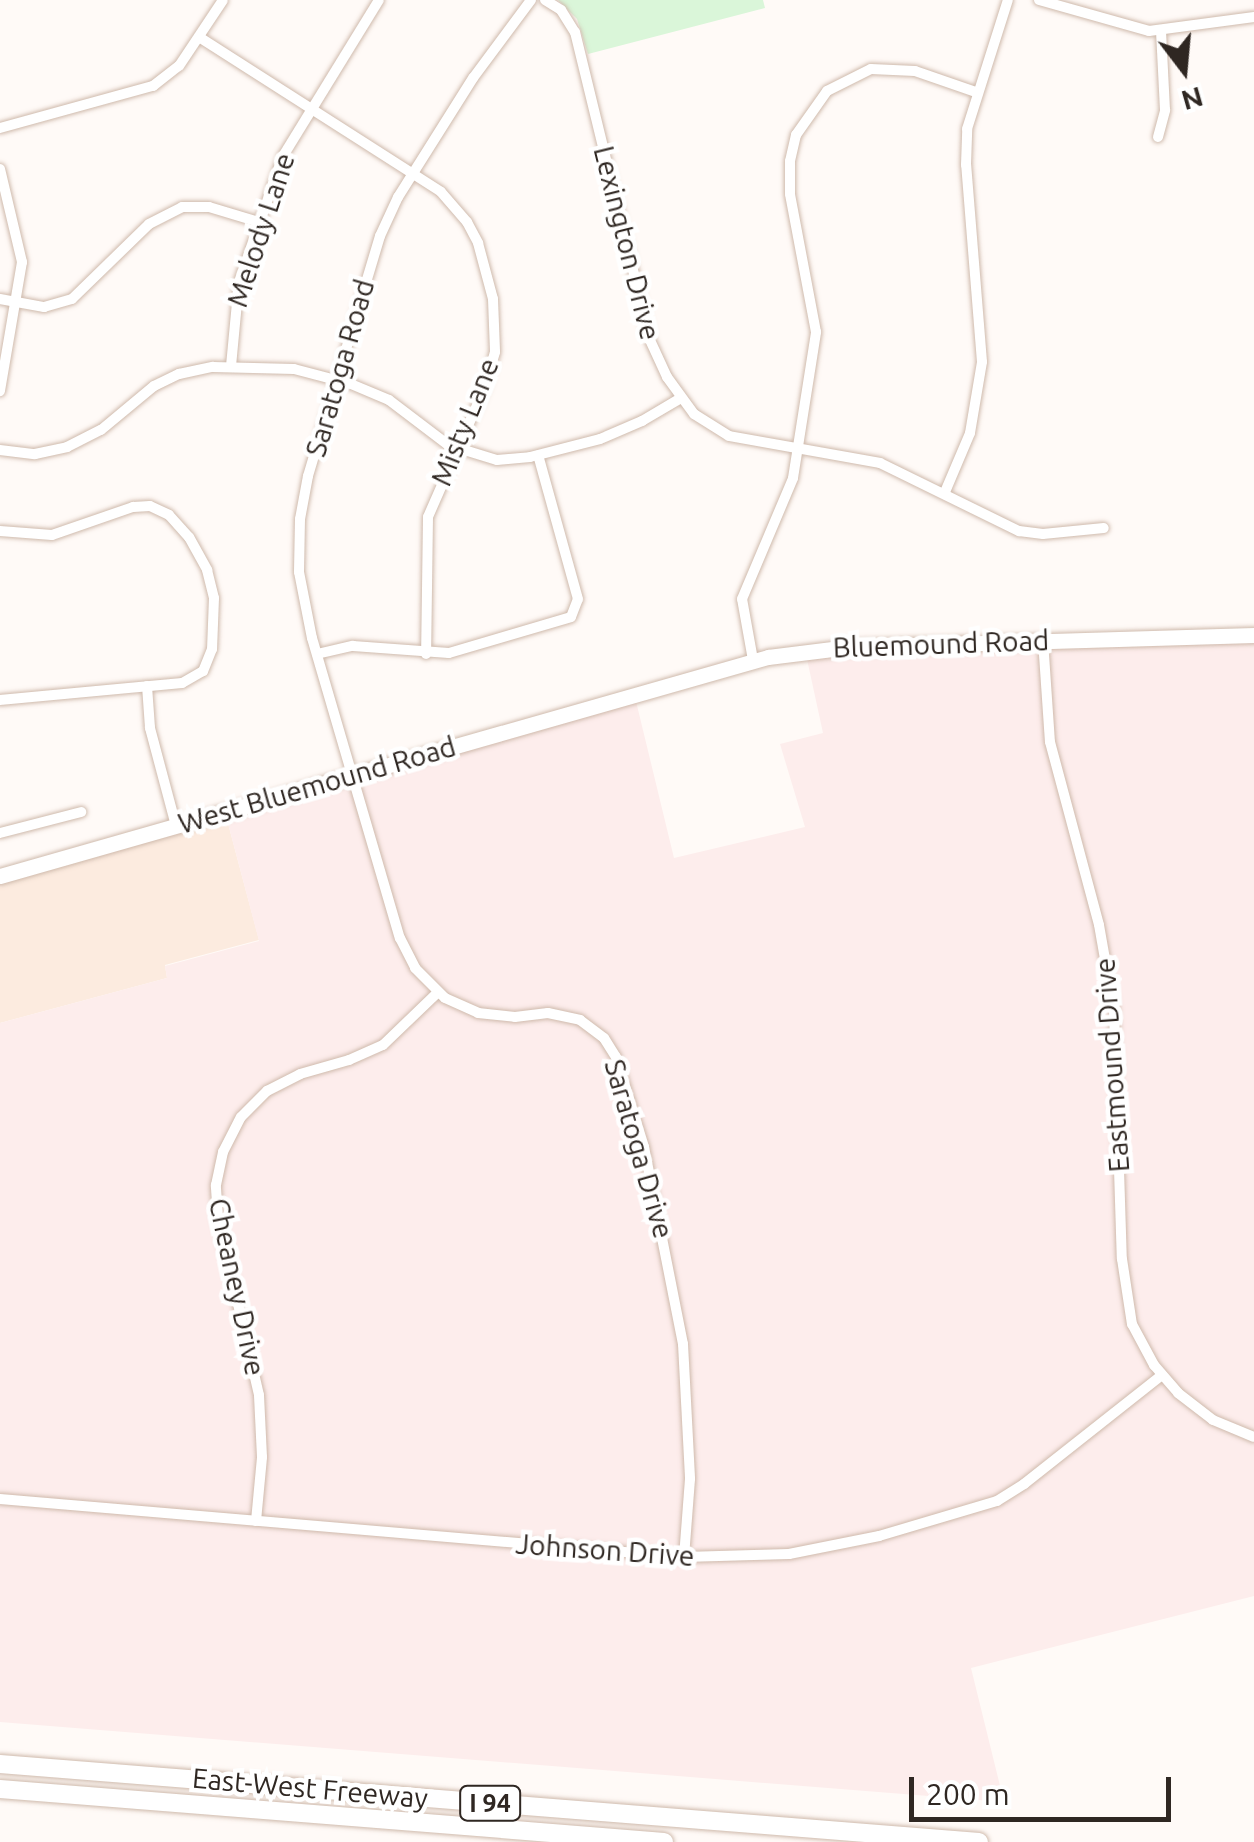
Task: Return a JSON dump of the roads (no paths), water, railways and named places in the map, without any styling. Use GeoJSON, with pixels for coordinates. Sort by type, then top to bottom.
{"type":"FeatureCollection","features":[{"type":"Feature","properties":{"kind":"highway","name":"East-West Freeway"},"geometry":{"type":"LineString","coordinates":[[0,1764],[979,1842]]}},
{"type":"Feature","properties":{"kind":"highway","name":"East-West Freeway"},"geometry":{"type":"LineString","coordinates":[[0,1789],[664,1842]]}},
{"type":"Feature","properties":{"kind":"main road","name":"Bluemound Road"},"geometry":{"type":"LineString","coordinates":[[634,694],[753,660],[848,647],[1254,635]]}},
{"type":"Feature","properties":{"kind":"main road","name":"West Bluemound Road"},"geometry":{"type":"LineString","coordinates":[[0,876],[634,694]]}},
{"type":"Feature","properties":{"kind":"street"},"geometry":{"type":"LineString","coordinates":[[0,128],[146,89],[178,66],[223,0]]}},
{"type":"Feature","properties":{"kind":"street","name":"Melody Lane"},"geometry":{"type":"LineString","coordinates":[[231,366],[233,308],[283,156],[379,0]]}},
{"type":"Feature","properties":{"kind":"street","name":"Saratoga Road"},"geometry":{"type":"LineString","coordinates":[[352,775],[302,596],[299,530],[308,476],[380,236],[413,172],[472,78],[531,0]]}},
{"type":"Feature","properties":{"kind":"street","name":"Lexington Drive"},"geometry":{"type":"LineString","coordinates":[[545,0],[561,10],[575,32],[645,324],[656,357],[681,398],[719,432],[866,459],[1030,534],[1104,528]]}},
{"type":"Feature","properties":{"kind":"street"},"geometry":{"type":"LineString","coordinates":[[945,492],[976,412],[982,362],[966,166],[967,129],[1008,0]]}},
{"type":"Feature","properties":{"kind":"street"},"geometry":{"type":"LineString","coordinates":[[1039,0],[1122,27],[1161,30],[1254,17]]}},
{"type":"Feature","properties":{"kind":"street"},"geometry":{"type":"LineString","coordinates":[[1158,137],[1166,110],[1161,30]]}},
{"type":"Feature","properties":{"kind":"street","name":"Misty Lane"},"geometry":{"type":"LineString","coordinates":[[198,37],[441,192],[467,222],[482,254],[493,299],[496,335],[492,364],[432,503],[426,530],[426,654]]}},
{"type":"Feature","properties":{"kind":"street"},"geometry":{"type":"LineString","coordinates":[[753,660],[742,612],[744,588],[788,491],[799,447],[816,332],[788,182],[791,153],[801,124],[827,91],[871,69],[914,70],[976,92]]}},
{"type":"Feature","properties":{"kind":"street"},"geometry":{"type":"LineString","coordinates":[[0,168],[22,262],[18,303],[0,390]]}},
{"type":"Feature","properties":{"kind":"street"},"geometry":{"type":"LineString","coordinates":[[0,299],[44,307],[77,296],[149,224],[169,211],[209,207],[259,222]]}},
{"type":"Feature","properties":{"kind":"street"},"geometry":{"type":"LineString","coordinates":[[0,450],[35,454],[66,448],[101,430],[168,378],[196,369],[231,366],[294,369],[336,379],[389,400],[456,449],[497,460],[538,455],[620,431],[681,398]]}},
{"type":"Feature","properties":{"kind":"street"},"geometry":{"type":"LineString","coordinates":[[317,654],[353,646],[426,654],[464,650],[563,622],[575,613],[578,599],[538,455]]}},
{"type":"Feature","properties":{"kind":"street"},"geometry":{"type":"LineString","coordinates":[[0,531],[52,534],[134,507],[150,506],[169,515],[189,537],[207,570],[214,598],[212,649],[203,670],[182,684],[0,700]]}},
{"type":"Feature","properties":{"kind":"street","name":"Eastmound Drive"},"geometry":{"type":"LineString","coordinates":[[1043,640],[1050,742],[1099,925],[1114,1010],[1127,1303],[1137,1336],[1162,1375],[1192,1406],[1254,1436]]}},
{"type":"Feature","properties":{"kind":"street"},"geometry":{"type":"LineString","coordinates":[[147,686],[150,728],[176,826]]}},
{"type":"Feature","properties":{"kind":"street","name":"Saratoga Drive"},"geometry":{"type":"LineString","coordinates":[[352,775],[400,938],[415,968],[438,992],[460,1006],[492,1016],[548,1013],[580,1020],[604,1038],[616,1057],[647,1162],[684,1344],[690,1479],[684,1557]]}},
{"type":"Feature","properties":{"kind":"street"},"geometry":{"type":"LineString","coordinates":[[0,833],[81,812]]}},
{"type":"Feature","properties":{"kind":"street","name":"Cheaney Drive"},"geometry":{"type":"LineString","coordinates":[[256,1521],[262,1457],[259,1395],[217,1213],[216,1185],[222,1152],[241,1117],[268,1091],[300,1074],[350,1060],[383,1044],[438,992]]}},
{"type":"Feature","properties":{"kind":"street","name":"Johnson Drive"},"geometry":{"type":"LineString","coordinates":[[0,1500],[684,1557],[750,1557],[819,1549],[985,1506],[1024,1484],[1162,1375]]}}]}
